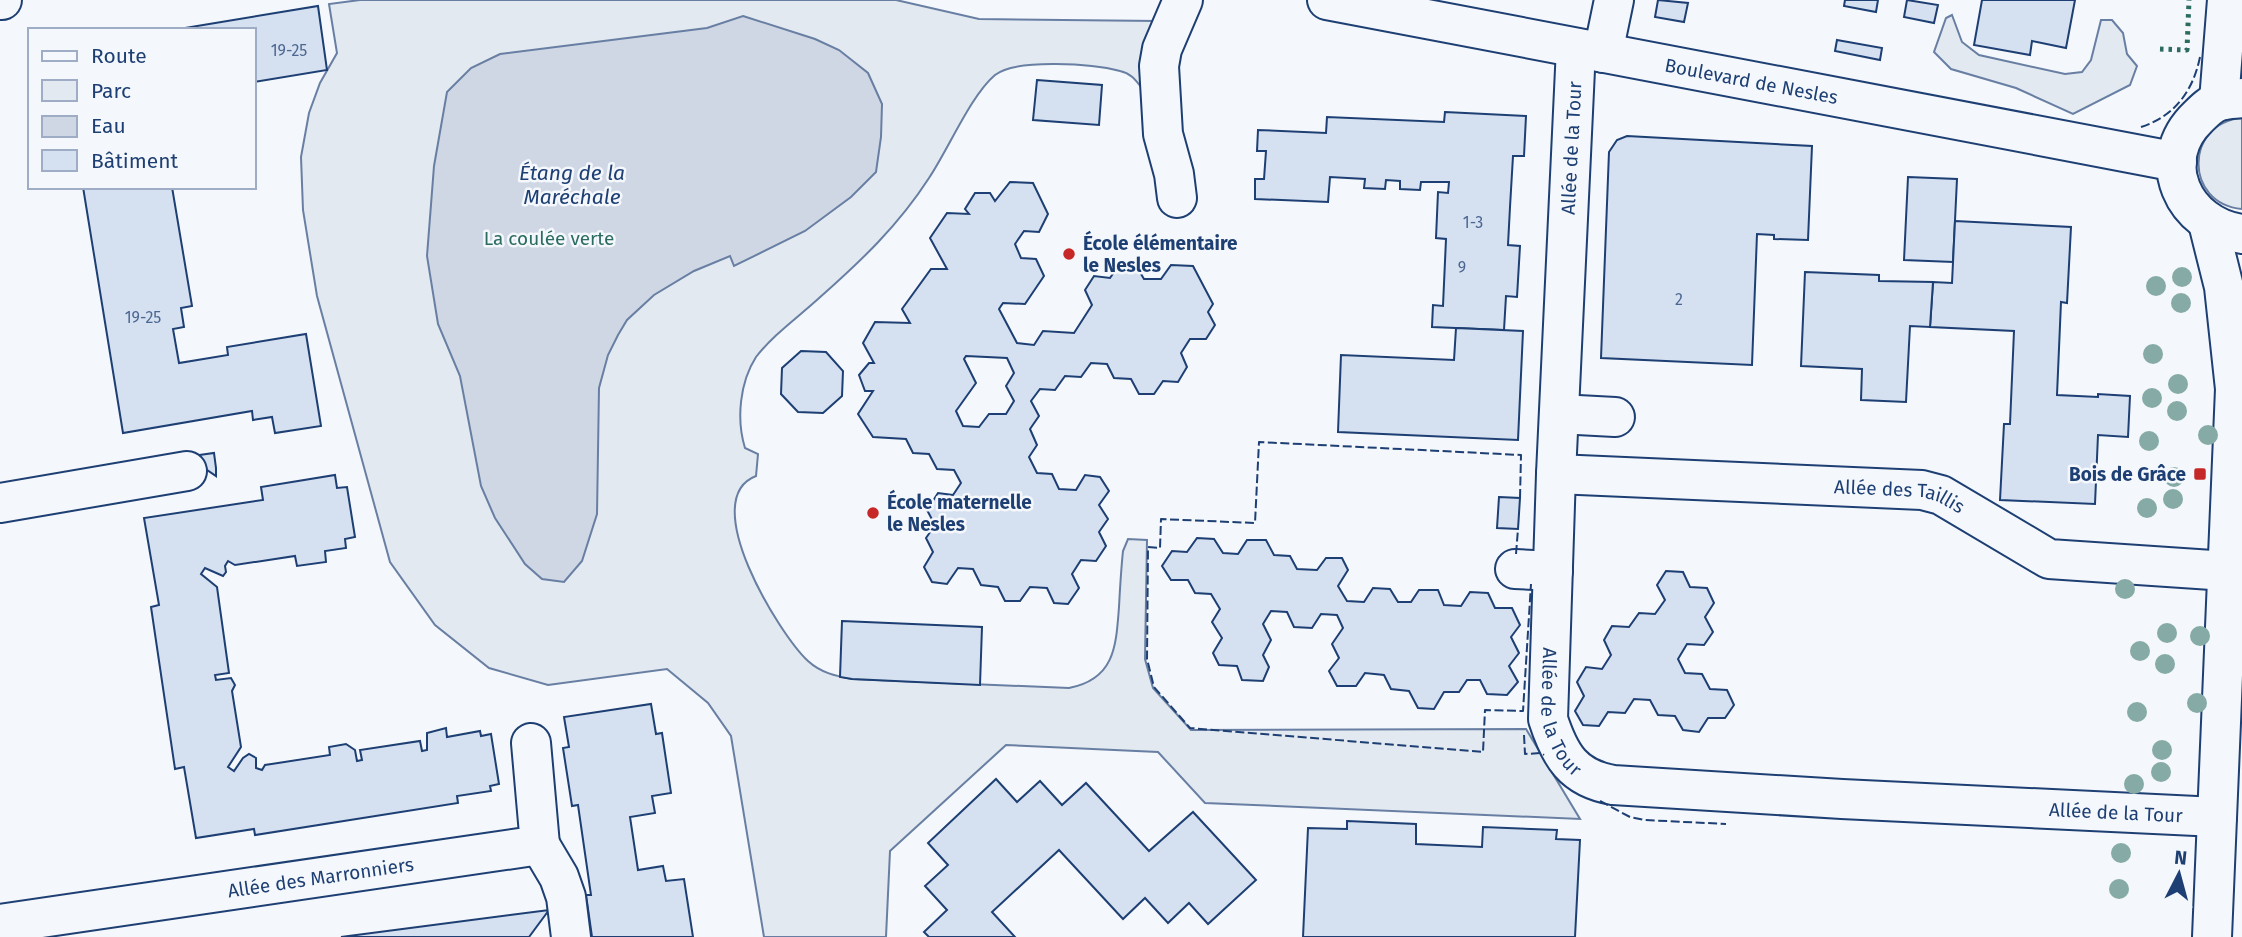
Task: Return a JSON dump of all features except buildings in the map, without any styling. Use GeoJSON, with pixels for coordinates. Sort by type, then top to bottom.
{"type":"FeatureCollection","features":[{"type":"Feature","properties":{"kind":"street"},"geometry":{"type":"LineString","coordinates":[[1177,198],[1174,174],[1163,134],[1159,66],[1162,49],[1183,0]]}},
{"type":"Feature","properties":{"kind":"street","name":"Boulevard de Nesles"},"geometry":{"type":"LineString","coordinates":[[1327,0],[2177,162]]}},
{"type":"Feature","properties":{"kind":"street","name":"Allée de la Tour"},"geometry":{"type":"LineString","coordinates":[[1614,0],[1590,50],[1559,415],[1548,719],[1555,742],[1568,763],[1594,781],[1613,785],[2217,817]]}},
{"type":"Feature","properties":{"kind":"street"},"geometry":{"type":"LineString","coordinates":[[2212,937],[2227,571],[2239,381],[2224,286],[2225,228],[2191,207],[2180,185],[2177,162],[2181,142],[2190,124],[2230,99],[2227,0]]}},
{"type":"Feature","properties":{"kind":"street"},"geometry":{"type":"LineString","coordinates":[[1559,415],[1615,417]]}},
{"type":"Feature","properties":{"kind":"street"},"geometry":{"type":"LineString","coordinates":[[0,503],[187,471]]}},
{"type":"Feature","properties":{"kind":"street","name":"Allée des Taillis"},"geometry":{"type":"LineString","coordinates":[[1556,474],[1923,490],[1941,495],[2049,559],[2227,571]]}},
{"type":"Feature","properties":{"kind":"street"},"geometry":{"type":"LineString","coordinates":[[1515,569],[1553,571]]}},
{"type":"Feature","properties":{"kind":"street"},"geometry":{"type":"LineString","coordinates":[[531,743],[540,845],[559,877],[566,897],[571,937]]}},
{"type":"Feature","properties":{"kind":"street","name":"Allée des Marronniers"},"geometry":{"type":"LineString","coordinates":[[0,924],[540,845]]}},
{"type":"Feature","properties":{"kind":"green space","name":"La coulée verte"},"geometry":{"type":"Polygon","coordinates":[[[360,0],[896,0],[979,19],[1157,21],[1141,87],[1124,72],[1075,65],[1020,66],[995,75],[977,96],[929,178],[892,227],[756,357],[746,378],[740,413],[745,448],[758,454],[756,476],[740,489],[735,511],[738,538],[763,597],[779,624],[808,661],[834,675],[852,679],[1069,688],[1096,677],[1110,659],[1116,635],[1123,551],[1128,539],[1147,540],[1145,659],[1153,688],[1191,730],[1526,729],[1580,819],[1205,803],[1158,752],[1006,745],[890,851],[886,937],[764,937],[731,736],[708,703],[667,669],[548,685],[489,668],[435,625],[390,562],[317,296],[303,210],[301,157],[309,113],[320,83],[337,53],[329,4],[360,0]]]}},
{"type":"Feature","properties":{"kind":"green space"},"geometry":{"type":"Polygon","coordinates":[[[1952,15],[1962,42],[1979,55],[2065,74],[2082,72],[2091,60],[2101,20],[2112,20],[2123,33],[2127,54],[2137,66],[2130,85],[2073,114],[2016,88],[1951,69],[1934,52],[1946,18],[1952,15]]]}},
{"type":"Feature","properties":{"kind":"green space"},"geometry":{"type":"Polygon","coordinates":[[[2242,118],[2242,209],[2223,204],[2209,193],[2201,179],[2198,164],[2201,148],[2209,134],[2223,123],[2242,118]]]}},
{"type":"Feature","properties":{"kind":"water","name":"Étang de la Maréchale"},"geometry":{"type":"Polygon","coordinates":[[[743,16],[815,39],[839,50],[868,73],[882,104],[876,172],[851,197],[805,231],[734,266],[730,256],[694,271],[654,295],[627,320],[608,355],[599,388],[597,514],[582,561],[564,582],[542,579],[525,564],[495,518],[481,486],[460,376],[438,324],[427,256],[434,166],[447,92],[471,68],[500,54],[707,28],[743,16]]]}},
{"type":"Feature","properties":{"kind":"hedge"},"geometry":{"type":"LineString","coordinates":[[2160,49],[2187,50],[2189,0]]}},
{"type":"Feature","properties":{"kind":"fence"},"geometry":{"type":"LineString","coordinates":[[2141,127],[2164,116],[2181,101],[2193,81],[2200,57]]}},
{"type":"Feature","properties":{"kind":"fence"},"geometry":{"type":"LineString","coordinates":[[1520,498],[1521,455],[1259,442],[1255,523],[1161,519],[1160,548],[1148,547],[1147,659],[1154,687],[1190,728],[1483,752],[1485,710],[1523,711],[1531,584]]}},
{"type":"Feature","properties":{"kind":"fence"},"geometry":{"type":"LineString","coordinates":[[1516,554],[1518,529]]}},
{"type":"Feature","properties":{"kind":"fence"},"geometry":{"type":"LineString","coordinates":[[1524,735],[1525,754],[1544,755]]}},
{"type":"Feature","properties":{"kind":"fence"},"geometry":{"type":"LineString","coordinates":[[1600,801],[1630,817],[1645,820],[1726,824]]}},
{"type":"Feature","properties":{"kind":"place","name":"École élémentaire le Nesles"},"geometry":{"type":"Point","coordinates":[1069,254]}},
{"type":"Feature","properties":{"kind":"place","name":"Bois de Grâce"},"geometry":{"type":"Point","coordinates":[2200,474]}},
{"type":"Feature","properties":{"kind":"place","name":"École maternelle le Nesles"},"geometry":{"type":"Point","coordinates":[873,513]}}]}
